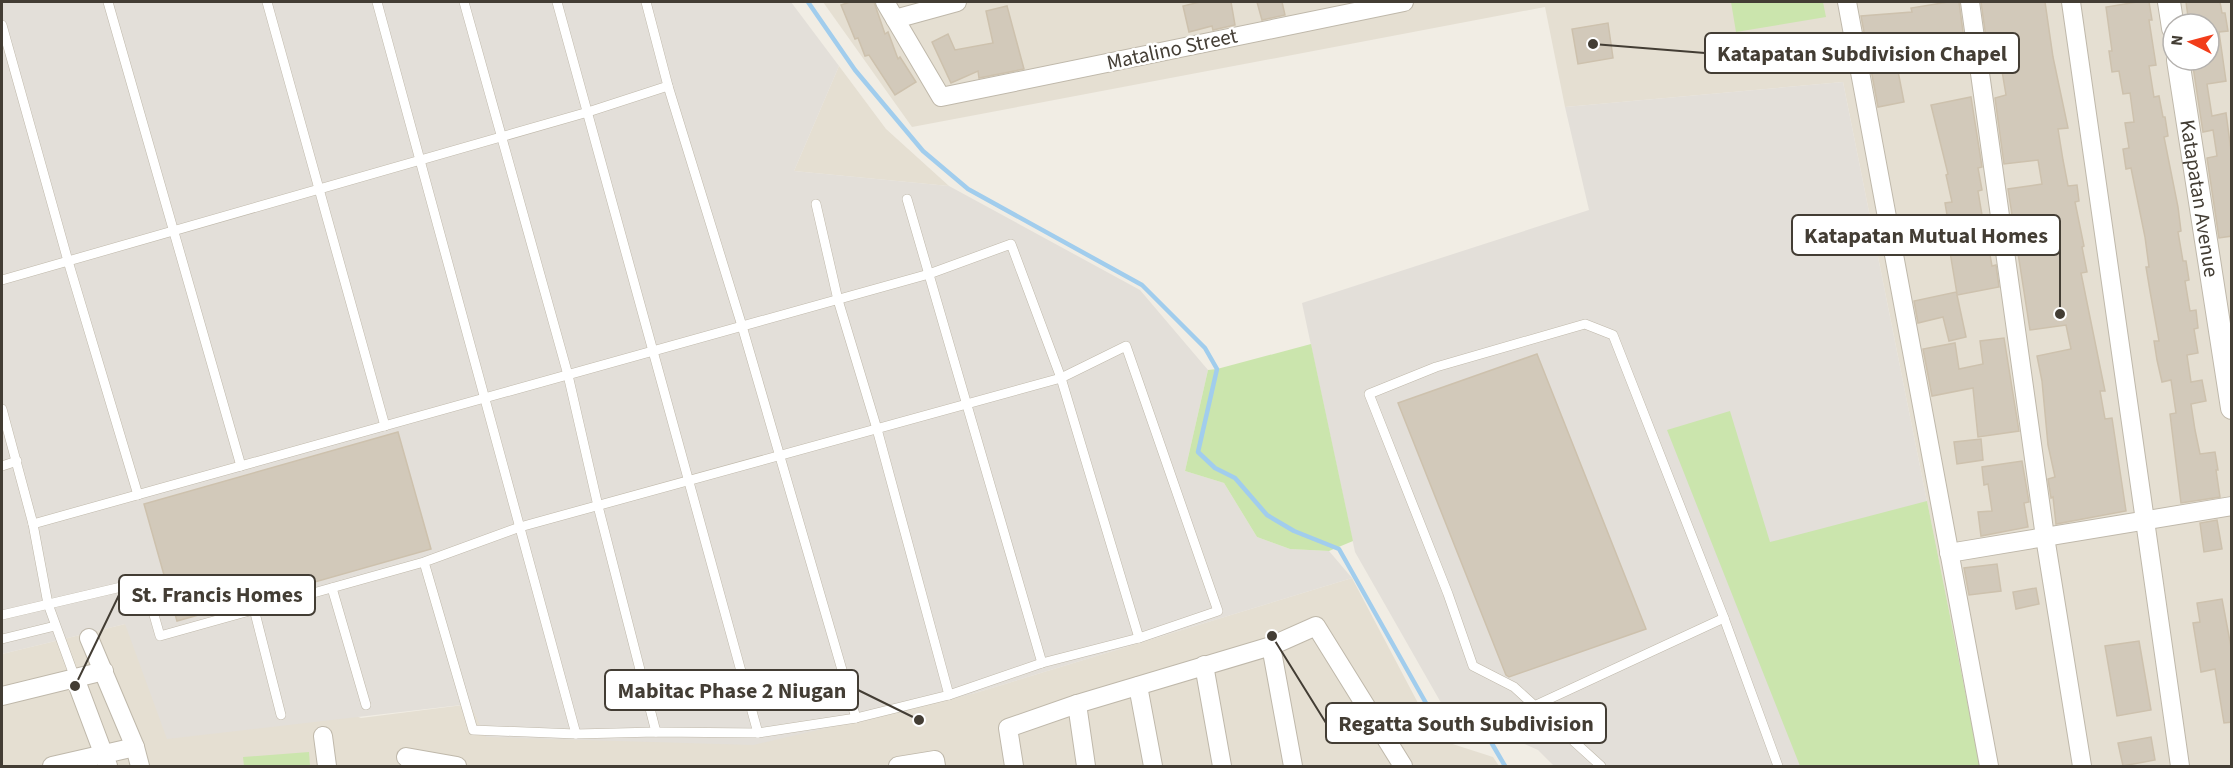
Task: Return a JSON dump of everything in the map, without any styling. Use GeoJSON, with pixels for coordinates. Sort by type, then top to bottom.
{"type":"FeatureCollection","features":[{"type":"Feature","properties":{"kind":"street"},"geometry":{"type":"LineString","coordinates":[[885,2],[895,19],[957,2]]}},
{"type":"Feature","properties":{"kind":"street","name":"Matalino Street"},"geometry":{"type":"LineString","coordinates":[[895,19],[941,97],[1404,2]]}},
{"type":"Feature","properties":{"kind":"street"},"geometry":{"type":"LineString","coordinates":[[1846,2],[1989,766]]}},
{"type":"Feature","properties":{"kind":"street"},"geometry":{"type":"LineString","coordinates":[[1970,2],[2045,537],[2082,766]]}},
{"type":"Feature","properties":{"kind":"street"},"geometry":{"type":"LineString","coordinates":[[2071,2],[2180,766]]}},
{"type":"Feature","properties":{"kind":"street","name":"Katapatan Avenue"},"geometry":{"type":"LineString","coordinates":[[2180,72],[2232,408]]}},
{"type":"Feature","properties":{"kind":"street"},"geometry":{"type":"LineString","coordinates":[[1949,554],[2232,506]]}},
{"type":"Feature","properties":{"kind":"street"},"geometry":{"type":"LineString","coordinates":[[1014,766],[1008,728],[1077,704],[1271,646],[1316,626],[1403,766]]}},
{"type":"Feature","properties":{"kind":"street"},"geometry":{"type":"LineString","coordinates":[[89,638],[135,747],[140,766]]}},
{"type":"Feature","properties":{"kind":"street"},"geometry":{"type":"LineString","coordinates":[[1271,646],[1293,766]]}},
{"type":"Feature","properties":{"kind":"street"},"geometry":{"type":"LineString","coordinates":[[1204,666],[1222,766]]}},
{"type":"Feature","properties":{"kind":"street"},"geometry":{"type":"LineString","coordinates":[[2,696],[104,671]]}},
{"type":"Feature","properties":{"kind":"street"},"geometry":{"type":"LineString","coordinates":[[75,678],[106,760]]}},
{"type":"Feature","properties":{"kind":"street"},"geometry":{"type":"LineString","coordinates":[[1138,686],[1153,766]]}},
{"type":"Feature","properties":{"kind":"street"},"geometry":{"type":"LineString","coordinates":[[1077,704],[1086,766]]}},
{"type":"Feature","properties":{"kind":"street"},"geometry":{"type":"LineString","coordinates":[[323,736],[327,766]]}},
{"type":"Feature","properties":{"kind":"street"},"geometry":{"type":"LineString","coordinates":[[52,766],[106,760],[135,747]]}},
{"type":"Feature","properties":{"kind":"street"},"geometry":{"type":"LineString","coordinates":[[406,757],[457,766]]}},
{"type":"Feature","properties":{"kind":"street"},"geometry":{"type":"LineString","coordinates":[[898,766],[935,760],[936,766]]}},
{"type":"Feature","properties":{"kind":"lane"},"geometry":{"type":"LineString","coordinates":[[108,2],[241,466]]}},
{"type":"Feature","properties":{"kind":"lane"},"geometry":{"type":"LineString","coordinates":[[267,2],[385,426]]}},
{"type":"Feature","properties":{"kind":"lane"},"geometry":{"type":"LineString","coordinates":[[377,2],[576,734]]}},
{"type":"Feature","properties":{"kind":"lane"},"geometry":{"type":"LineString","coordinates":[[464,2],[568,375],[598,506],[656,732]]}},
{"type":"Feature","properties":{"kind":"lane"},"geometry":{"type":"LineString","coordinates":[[557,2],[758,733]]}},
{"type":"Feature","properties":{"kind":"lane"},"geometry":{"type":"LineString","coordinates":[[646,2],[668,86],[781,455],[856,718]]}},
{"type":"Feature","properties":{"kind":"lane"},"geometry":{"type":"LineString","coordinates":[[2,25],[68,261],[138,495]]}},
{"type":"Feature","properties":{"kind":"lane"},"geometry":{"type":"LineString","coordinates":[[2,280],[588,112],[668,86]]}},
{"type":"Feature","properties":{"kind":"lane"},"geometry":{"type":"LineString","coordinates":[[907,199],[1042,663]]}},
{"type":"Feature","properties":{"kind":"lane"},"geometry":{"type":"LineString","coordinates":[[816,204],[838,300],[877,429],[949,695]]}},
{"type":"Feature","properties":{"kind":"lane"},"geometry":{"type":"LineString","coordinates":[[33,525],[929,274],[1011,244],[1060,378],[1139,638]]}},
{"type":"Feature","properties":{"kind":"lane"},"geometry":{"type":"LineString","coordinates":[[1601,766],[1514,687],[1473,666],[1448,594],[1369,394],[1436,367],[1585,324],[1613,335],[1724,618],[1779,766]]}},
{"type":"Feature","properties":{"kind":"lane"},"geometry":{"type":"LineString","coordinates":[[2,615],[134,584],[148,594],[160,636],[424,562],[520,527],[1060,378],[1126,346],[1218,611],[1139,638],[1042,663],[949,695],[856,718],[758,733],[576,734],[472,730],[424,562]]}},
{"type":"Feature","properties":{"kind":"lane"},"geometry":{"type":"LineString","coordinates":[[2,409],[33,525],[48,604],[75,678]]}},
{"type":"Feature","properties":{"kind":"lane"},"geometry":{"type":"LineString","coordinates":[[2,466],[17,461]]}},
{"type":"Feature","properties":{"kind":"lane"},"geometry":{"type":"LineString","coordinates":[[332,588],[366,705]]}},
{"type":"Feature","properties":{"kind":"lane"},"geometry":{"type":"LineString","coordinates":[[254,609],[281,715]]}},
{"type":"Feature","properties":{"kind":"lane"},"geometry":{"type":"LineString","coordinates":[[1534,706],[1724,618]]}},
{"type":"Feature","properties":{"kind":"lane"},"geometry":{"type":"LineString","coordinates":[[2,639],[55,626]]}},
{"type":"Feature","properties":{"kind":"shaded area"},"geometry":{"type":"Polygon","coordinates":[[[2,2],[791,2],[839,66],[794,171],[949,186],[1140,290],[1208,370],[1185,471],[1224,483],[1257,537],[1290,549],[1329,551],[1352,578],[972,694],[753,745],[486,737],[470,704],[167,739],[125,624],[2,654],[2,2]]]}},
{"type":"Feature","properties":{"kind":"shaded area"},"geometry":{"type":"Polygon","coordinates":[[[823,2],[2231,2],[2231,766],[1980,766],[1843,82],[1565,107],[1545,7],[912,127],[823,2]]]}},
{"type":"Feature","properties":{"kind":"shaded area"},"geometry":{"type":"Polygon","coordinates":[[[839,66],[886,129],[949,186],[794,171],[839,66]]]}},
{"type":"Feature","properties":{"kind":"shaded area"},"geometry":{"type":"Polygon","coordinates":[[[1843,82],[1980,766],[1554,766],[1538,750],[1444,708],[1355,552],[1302,303],[1589,210],[1565,107],[1843,82]]]}},
{"type":"Feature","properties":{"kind":"shaded area"},"geometry":{"type":"Polygon","coordinates":[[[1352,578],[1437,739],[1493,757],[1499,766],[2,766],[2,654],[125,624],[361,718],[471,704],[972,694],[1352,578]]]}},
{"type":"Feature","properties":{"kind":"green space"},"geometry":{"type":"Polygon","coordinates":[[[1731,2],[1823,2],[1826,17],[1736,32],[1731,2]]]}},
{"type":"Feature","properties":{"kind":"green space"},"geometry":{"type":"Polygon","coordinates":[[[1311,344],[1353,541],[1329,551],[1290,549],[1257,537],[1224,483],[1185,471],[1208,370],[1311,344]]]}},
{"type":"Feature","properties":{"kind":"green space"},"geometry":{"type":"Polygon","coordinates":[[[1730,411],[1770,542],[1927,501],[1980,766],[1800,766],[1667,430],[1730,411]]]}},
{"type":"Feature","properties":{"kind":"green space"},"geometry":{"type":"Polygon","coordinates":[[[309,752],[310,766],[244,766],[243,757],[309,752]]]}},
{"type":"Feature","properties":{"kind":"building"},"geometry":{"type":"Polygon","coordinates":[[[850,2],[874,2],[885,34],[888,32],[898,59],[900,57],[916,82],[895,95],[869,55],[865,56],[858,38],[855,39],[841,5],[850,2]]]}},
{"type":"Feature","properties":{"kind":"building"},"geometry":{"type":"Polygon","coordinates":[[[1200,2],[1231,2],[1235,25],[1213,30],[1212,26],[1189,32],[1183,6],[1200,2]]]}},
{"type":"Feature","properties":{"kind":"building"},"geometry":{"type":"Polygon","coordinates":[[[1257,2],[1282,2],[1285,15],[1262,20],[1257,2]]]}},
{"type":"Feature","properties":{"kind":"building"},"geometry":{"type":"Polygon","coordinates":[[[1959,2],[1965,47],[1896,61],[1904,102],[1878,107],[1861,16],[1912,12],[1911,8],[1959,2]]]}},
{"type":"Feature","properties":{"kind":"building"},"geometry":{"type":"Polygon","coordinates":[[[1981,2],[2045,2],[2053,57],[2068,128],[2058,129],[2068,186],[2077,185],[2079,201],[2075,202],[2087,272],[2081,273],[2105,391],[2100,391],[2105,419],[2112,418],[2126,511],[2056,524],[2048,479],[2055,477],[2048,445],[2042,381],[2037,356],[2071,349],[2066,325],[2030,330],[2008,189],[2042,184],[2038,160],[2004,164],[1995,98],[2006,95],[2001,65],[1990,66],[1981,2]]]}},
{"type":"Feature","properties":{"kind":"building"},"geometry":{"type":"Polygon","coordinates":[[[2149,2],[2152,20],[2149,20],[2156,65],[2149,66],[2154,97],[2159,96],[2163,117],[2165,117],[2168,136],[2164,137],[2178,207],[2181,231],[2178,232],[2183,261],[2186,261],[2189,280],[2185,281],[2190,311],[2196,310],[2198,328],[2194,329],[2198,353],[2187,355],[2191,382],[2202,380],[2206,401],[2191,404],[2195,430],[2200,454],[2215,452],[2218,470],[2216,470],[2220,497],[2181,503],[2170,414],[2176,413],[2171,380],[2162,382],[2157,360],[2154,341],[2159,341],[2146,267],[2149,267],[2145,237],[2131,168],[2126,169],[2123,149],[2129,148],[2125,123],[2134,122],[2130,93],[2123,94],[2119,71],[2112,72],[2109,51],[2112,51],[2106,7],[2149,2]]]}},
{"type":"Feature","properties":{"kind":"building"},"geometry":{"type":"Polygon","coordinates":[[[2186,2],[2220,2],[2222,13],[2225,13],[2228,31],[2221,32],[2221,12],[2187,12],[2186,2]]]}},
{"type":"Feature","properties":{"kind":"building"},"geometry":{"type":"Polygon","coordinates":[[[1007,6],[1024,69],[979,78],[978,71],[951,83],[932,42],[948,34],[955,50],[993,43],[986,11],[1007,6]]]}},
{"type":"Feature","properties":{"kind":"building"},"geometry":{"type":"Polygon","coordinates":[[[1608,23],[1613,58],[1578,64],[1572,29],[1608,23]]]}},
{"type":"Feature","properties":{"kind":"building"},"geometry":{"type":"Polygon","coordinates":[[[2221,46],[2226,81],[2207,84],[2212,116],[2226,113],[2232,158],[2232,236],[2219,238],[2207,158],[2217,156],[2213,130],[2203,132],[2194,72],[2221,72],[2221,46]]]}},
{"type":"Feature","properties":{"kind":"building"},"geometry":{"type":"Polygon","coordinates":[[[1971,97],[1982,167],[1978,168],[1982,190],[1978,191],[1983,221],[1988,220],[1992,238],[1987,238],[1992,266],[1996,265],[1999,287],[1957,295],[1966,337],[1949,341],[1943,317],[1918,323],[1914,301],[1956,292],[1957,294],[1946,228],[1949,227],[1945,203],[1952,202],[1946,175],[1948,174],[1931,105],[1971,97]]]}},
{"type":"Feature","properties":{"kind":"building"},"geometry":{"type":"Polygon","coordinates":[[[2004,338],[2019,431],[1978,437],[1973,388],[1932,396],[1923,349],[1955,343],[1959,369],[1983,364],[1980,341],[2004,338]]]}},
{"type":"Feature","properties":{"kind":"building"},"geometry":{"type":"Polygon","coordinates":[[[1537,354],[1646,629],[1509,677],[1506,675],[1398,403],[1537,354]]]}},
{"type":"Feature","properties":{"kind":"building"},"geometry":{"type":"Polygon","coordinates":[[[398,432],[431,549],[177,621],[144,504],[398,432]]]}},
{"type":"Feature","properties":{"kind":"building"},"geometry":{"type":"Polygon","coordinates":[[[1981,439],[1983,460],[1957,464],[1954,442],[1981,439]]]}},
{"type":"Feature","properties":{"kind":"building"},"geometry":{"type":"Polygon","coordinates":[[[2022,461],[2029,502],[2024,503],[2028,527],[1981,536],[1978,512],[1992,511],[1988,484],[1984,485],[1982,467],[2022,461]]]}},
{"type":"Feature","properties":{"kind":"building"},"geometry":{"type":"Polygon","coordinates":[[[2217,520],[2222,549],[2204,552],[2200,523],[2217,520]]]}},
{"type":"Feature","properties":{"kind":"building"},"geometry":{"type":"Polygon","coordinates":[[[1997,564],[2001,591],[1969,595],[1964,568],[1997,564]]]}},
{"type":"Feature","properties":{"kind":"building"},"geometry":{"type":"Polygon","coordinates":[[[2036,588],[2039,604],[2016,609],[2013,592],[2036,588]]]}},
{"type":"Feature","properties":{"kind":"building"},"geometry":{"type":"Polygon","coordinates":[[[2222,599],[2232,652],[2232,722],[2224,723],[2215,669],[2201,672],[2193,623],[2200,622],[2197,603],[2222,599]]]}},
{"type":"Feature","properties":{"kind":"building"},"geometry":{"type":"Polygon","coordinates":[[[2139,641],[2151,710],[2117,716],[2105,646],[2139,641]]]}},
{"type":"Feature","properties":{"kind":"building"},"geometry":{"type":"Polygon","coordinates":[[[2151,737],[2155,760],[2123,766],[2118,743],[2151,737]]]}},
{"type":"Feature","properties":{"kind":"waterway"},"geometry":{"type":"LineString","coordinates":[[808,2],[855,70],[923,151],[968,189],[1142,285],[1205,348],[1217,369],[1198,452],[1215,468],[1235,478],[1267,515],[1294,531],[1339,549],[1431,712],[1491,742],[1505,766]]}},
{"type":"Feature","properties":{"kind":"place","name":"Katapatan Subdivision Chapel"},"geometry":{"type":"Point","coordinates":[1593,44]}},
{"type":"Feature","properties":{"kind":"place","name":"Katapatan Mutual Homes"},"geometry":{"type":"Point","coordinates":[2060,314]}},
{"type":"Feature","properties":{"kind":"place","name":"Regatta South Subdivision"},"geometry":{"type":"Point","coordinates":[1272,636]}},
{"type":"Feature","properties":{"kind":"place","name":"St. Francis Homes"},"geometry":{"type":"Point","coordinates":[75,686]}},
{"type":"Feature","properties":{"kind":"place","name":"Mabitac Phase 2 Niugan"},"geometry":{"type":"Point","coordinates":[919,720]}}]}
